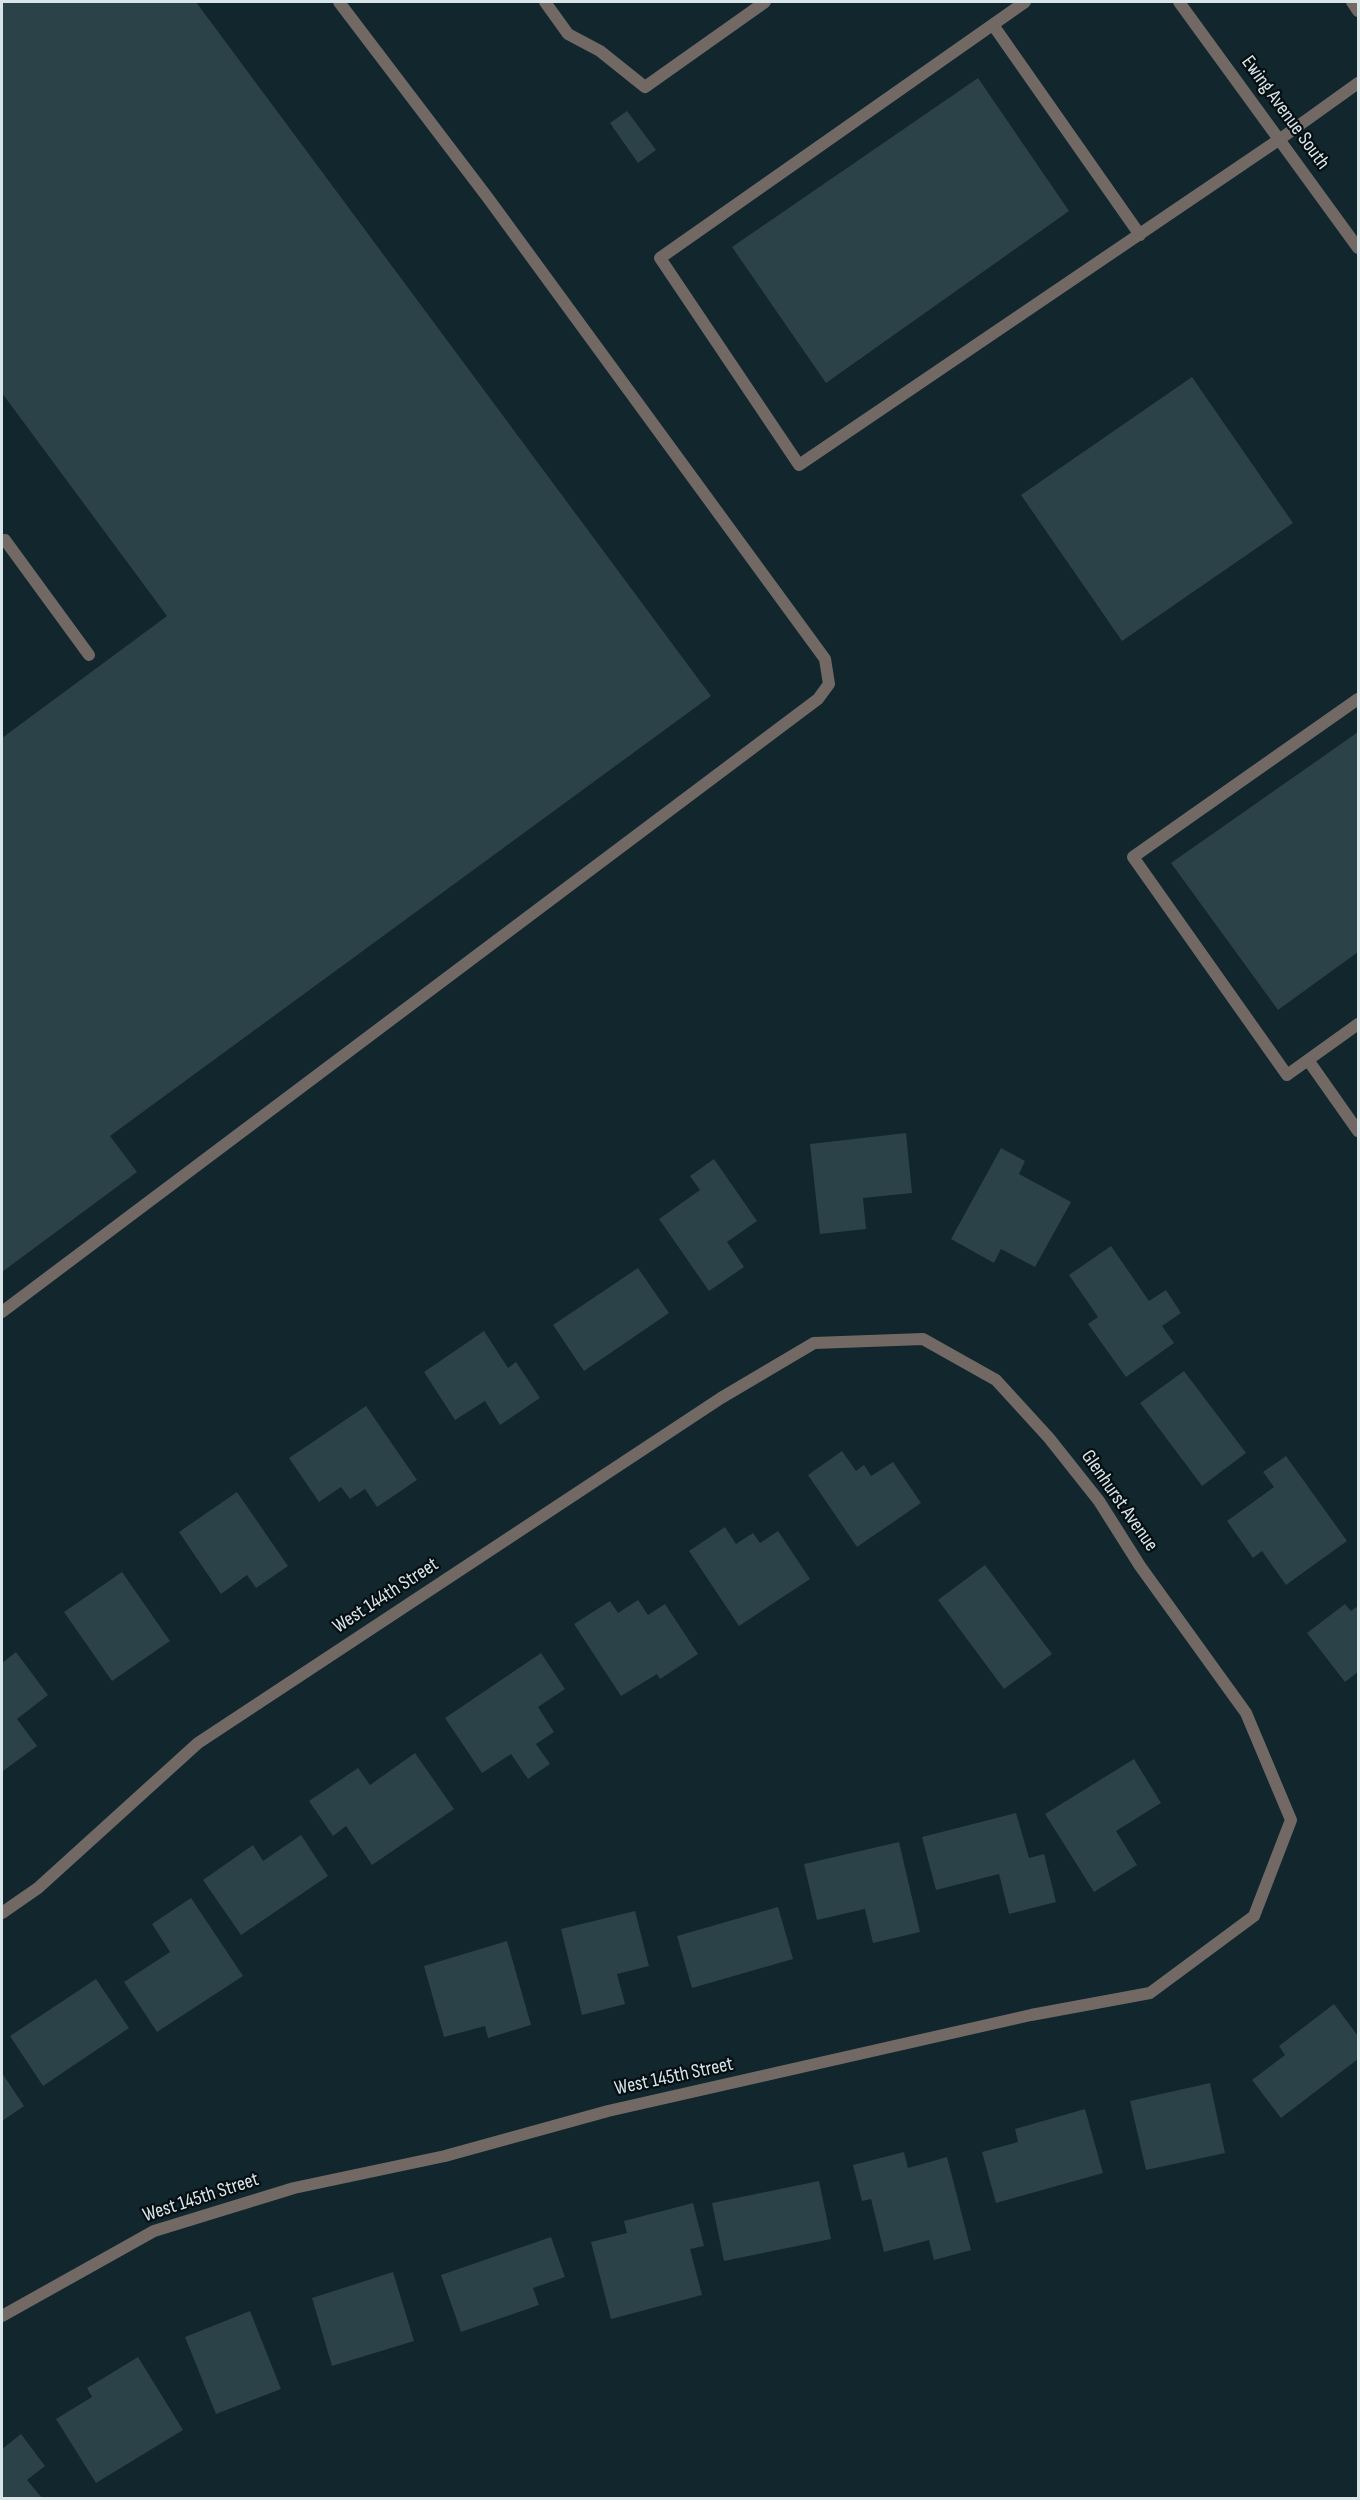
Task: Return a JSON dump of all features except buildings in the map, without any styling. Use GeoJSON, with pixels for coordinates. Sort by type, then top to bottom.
{"type":"FeatureCollection","features":[{"type":"Feature","properties":{"kind":"street"},"geometry":{"type":"LineString","coordinates":[[2,1312],[809,707],[829,684],[825,659],[488,198],[339,2]]}},
{"type":"Feature","properties":{"kind":"street"},"geometry":{"type":"LineString","coordinates":[[545,2],[568,34],[600,51],[645,87],[765,2]]}},
{"type":"Feature","properties":{"kind":"street"},"geometry":{"type":"LineString","coordinates":[[1025,2],[660,258],[798,465],[1140,235],[1359,83]]}},
{"type":"Feature","properties":{"kind":"street","name":"Ewing Avenue South"},"geometry":{"type":"LineString","coordinates":[[1179,2],[1359,248]]}},
{"type":"Feature","properties":{"kind":"street"},"geometry":{"type":"LineString","coordinates":[[1352,2],[1359,11]]}},
{"type":"Feature","properties":{"kind":"street"},"geometry":{"type":"LineString","coordinates":[[993,25],[1140,235]]}},
{"type":"Feature","properties":{"kind":"street"},"geometry":{"type":"LineString","coordinates":[[2,542],[5,540],[89,655]]}},
{"type":"Feature","properties":{"kind":"street"},"geometry":{"type":"LineString","coordinates":[[1359,699],[1133,857],[1287,1075],[1359,1024]]}},
{"type":"Feature","properties":{"kind":"street"},"geometry":{"type":"LineString","coordinates":[[1308,1060],[1359,1131]]}},
{"type":"Feature","properties":{"kind":"street","name":"Glenhurst Avenue"},"geometry":{"type":"LineString","coordinates":[[814,1343],[923,1339],[996,1380],[1049,1438],[1099,1501],[1140,1566],[1246,1713],[1291,1820]]}},
{"type":"Feature","properties":{"kind":"street","name":"West 144th Street"},"geometry":{"type":"LineString","coordinates":[[2,1913],[38,1888],[198,1743],[721,1398],[814,1343]]}},
{"type":"Feature","properties":{"kind":"street","name":"West 145th Street"},"geometry":{"type":"LineString","coordinates":[[2,2316],[154,2231],[294,2188],[445,2156],[608,2111],[1031,2016],[1150,1993],[1254,1916],[1291,1820]]}}]}
